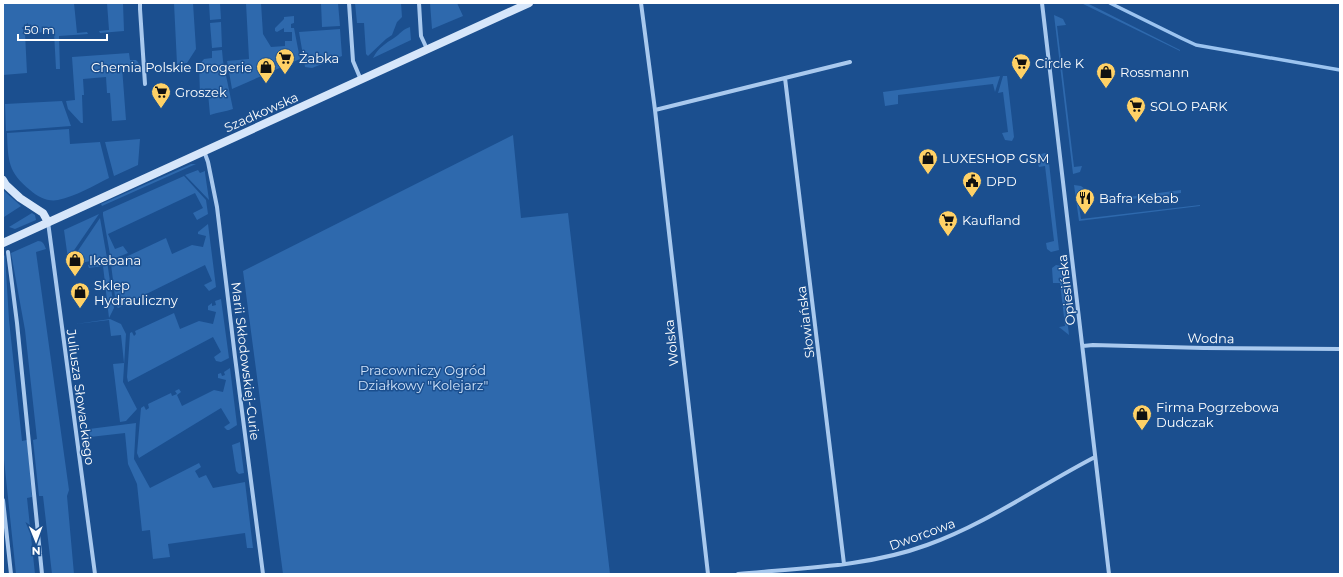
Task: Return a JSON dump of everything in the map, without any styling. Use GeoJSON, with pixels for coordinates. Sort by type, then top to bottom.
{"type":"FeatureCollection","features":[{"type":"Feature","properties":{"kind":"street"},"geometry":{"type":"LineString","coordinates":[[140,3],[145,84]]}},
{"type":"Feature","properties":{"kind":"street"},"geometry":{"type":"LineString","coordinates":[[349,3],[353,61],[361,80]]}},
{"type":"Feature","properties":{"kind":"street"},"geometry":{"type":"LineString","coordinates":[[419,3],[421,36],[427,50]]}},
{"type":"Feature","properties":{"kind":"street","name":"Szadkowska"},"geometry":{"type":"LineString","coordinates":[[3,243],[529,3]]}},
{"type":"Feature","properties":{"kind":"street","name":"Wolska"},"geometry":{"type":"LineString","coordinates":[[641,3],[655,110],[708,574]]}},
{"type":"Feature","properties":{"kind":"street","name":"Opiesińska"},"geometry":{"type":"LineString","coordinates":[[1042,3],[1109,574]]}},
{"type":"Feature","properties":{"kind":"street"},"geometry":{"type":"LineString","coordinates":[[655,110],[850,62]]}},
{"type":"Feature","properties":{"kind":"street","name":"Słowiańska"},"geometry":{"type":"LineString","coordinates":[[785,78],[844,564]]}},
{"type":"Feature","properties":{"kind":"street","name":"Marii Skłodowskiej-Curie"},"geometry":{"type":"LineString","coordinates":[[204,151],[208,162],[217,207],[235,357],[264,574]]}},
{"type":"Feature","properties":{"kind":"street"},"geometry":{"type":"LineString","coordinates":[[3,180],[6,185],[20,198],[43,213],[48,222]]}},
{"type":"Feature","properties":{"kind":"street","name":"Juliusza Słowackiego"},"geometry":{"type":"LineString","coordinates":[[48,222],[51,234],[58,299],[95,574]]}},
{"type":"Feature","properties":{"kind":"street"},"geometry":{"type":"LineString","coordinates":[[8,252],[17,323],[42,574]]}},
{"type":"Feature","properties":{"kind":"street","name":"Wodna"},"geometry":{"type":"LineString","coordinates":[[1083,346],[1340,349]]}},
{"type":"Feature","properties":{"kind":"street","name":"Dworcowa"},"geometry":{"type":"LineString","coordinates":[[738,574],[844,564],[888,557],[926,546],[965,530],[1095,457]]}},
{"type":"Feature","properties":{"kind":"street"},"geometry":{"type":"LineString","coordinates":[[3,500],[11,574]]}},
{"type":"Feature","properties":{"kind":"green space"},"geometry":{"type":"Polygon","coordinates":[[[3,3],[74,3],[77,33],[87,32],[88,34],[59,36],[60,69],[56,69],[54,32],[25,33],[27,73],[3,75],[3,3]]]}},
{"type":"Feature","properties":{"kind":"green space"},"geometry":{"type":"Polygon","coordinates":[[[107,3],[123,3],[124,31],[100,33],[99,31],[109,30],[107,3]]]}},
{"type":"Feature","properties":{"kind":"green space"},"geometry":{"type":"Polygon","coordinates":[[[174,3],[193,3],[196,49],[187,63],[177,64],[174,3]]]}},
{"type":"Feature","properties":{"kind":"green space"},"geometry":{"type":"Polygon","coordinates":[[[209,3],[220,3],[221,19],[210,20],[209,3]]]}},
{"type":"Feature","properties":{"kind":"green space"},"geometry":{"type":"Polygon","coordinates":[[[246,3],[261,3],[263,34],[271,47],[285,46],[285,41],[292,41],[292,32],[284,32],[284,28],[277,32],[275,31],[275,28],[284,19],[284,17],[294,16],[294,23],[291,24],[291,28],[294,28],[300,59],[232,89],[227,61],[249,59],[246,3]]]}},
{"type":"Feature","properties":{"kind":"green space"},"geometry":{"type":"Polygon","coordinates":[[[321,3],[338,3],[340,26],[322,27],[321,3]]]}},
{"type":"Feature","properties":{"kind":"green space"},"geometry":{"type":"Polygon","coordinates":[[[355,3],[401,3],[402,17],[397,22],[392,35],[368,56],[366,54],[364,23],[357,23],[355,3]]]}},
{"type":"Feature","properties":{"kind":"green space"},"geometry":{"type":"Polygon","coordinates":[[[430,3],[457,3],[463,16],[432,29],[430,3]]]}},
{"type":"Feature","properties":{"kind":"green space"},"geometry":{"type":"Polygon","coordinates":[[[1081,3],[1087,3],[1180,51],[1081,3]]]}},
{"type":"Feature","properties":{"kind":"green space"},"geometry":{"type":"Polygon","coordinates":[[[1054,15],[1063,19],[1066,25],[1057,26],[1074,167],[1082,166],[1080,172],[1073,174],[1054,15]]]}},
{"type":"Feature","properties":{"kind":"green space"},"geometry":{"type":"Polygon","coordinates":[[[221,22],[222,47],[212,48],[210,23],[221,22]]]}},
{"type":"Feature","properties":{"kind":"green space"},"geometry":{"type":"Polygon","coordinates":[[[410,27],[411,40],[373,58],[382,46],[403,30],[410,27]]]}},
{"type":"Feature","properties":{"kind":"green space"},"geometry":{"type":"Polygon","coordinates":[[[340,29],[342,56],[312,68],[305,67],[299,32],[340,29]]]}},
{"type":"Feature","properties":{"kind":"green space"},"geometry":{"type":"Polygon","coordinates":[[[222,50],[233,109],[210,115],[208,93],[200,94],[199,65],[204,59],[212,58],[212,51],[222,50]]]}},
{"type":"Feature","properties":{"kind":"green space"},"geometry":{"type":"Polygon","coordinates":[[[129,53],[130,60],[136,60],[139,65],[135,70],[122,67],[126,120],[112,121],[110,93],[107,93],[106,77],[83,79],[83,123],[81,123],[68,109],[66,101],[75,100],[72,57],[129,53]]]}},
{"type":"Feature","properties":{"kind":"green space"},"geometry":{"type":"Polygon","coordinates":[[[1000,76],[995,92],[993,84],[898,95],[898,104],[885,106],[883,92],[1000,76]]]}},
{"type":"Feature","properties":{"kind":"green space"},"geometry":{"type":"Polygon","coordinates":[[[1003,76],[1007,76],[1014,137],[1012,141],[1005,140],[1002,133],[1008,132],[1003,92],[998,93],[1003,76]]]}},
{"type":"Feature","properties":{"kind":"green space"},"geometry":{"type":"Polygon","coordinates":[[[62,101],[71,126],[6,131],[5,104],[62,101]]]}},
{"type":"Feature","properties":{"kind":"green space"},"geometry":{"type":"Polygon","coordinates":[[[69,129],[70,144],[100,142],[109,178],[71,196],[58,200],[40,197],[23,184],[13,171],[9,159],[7,133],[69,129]]]}},
{"type":"Feature","properties":{"kind":"green space","name":"Pracowniczy Ogród Działkowy \"Kolejarz\""},"geometry":{"type":"Polygon","coordinates":[[[513,135],[521,218],[568,213],[610,574],[283,574],[243,271],[513,135]]]}},
{"type":"Feature","properties":{"kind":"green space"},"geometry":{"type":"Polygon","coordinates":[[[140,139],[138,165],[114,176],[105,142],[140,139]]]}},
{"type":"Feature","properties":{"kind":"green space"},"geometry":{"type":"Polygon","coordinates":[[[1045,153],[1048,154],[1059,250],[1051,252],[1047,249],[1046,243],[1054,241],[1045,166],[1039,167],[1036,158],[1038,155],[1045,153]]]}},
{"type":"Feature","properties":{"kind":"green space"},"geometry":{"type":"Polygon","coordinates":[[[191,164],[196,164],[102,206],[101,204],[191,164]]]}},
{"type":"Feature","properties":{"kind":"green space"},"geometry":{"type":"Polygon","coordinates":[[[198,170],[200,173],[205,171],[209,200],[185,175],[198,170]]]}},
{"type":"Feature","properties":{"kind":"green space"},"geometry":{"type":"Polygon","coordinates":[[[184,176],[206,200],[208,214],[197,220],[193,213],[203,208],[195,193],[108,234],[115,249],[123,246],[128,253],[111,260],[103,212],[184,176]]]}},
{"type":"Feature","properties":{"kind":"green space"},"geometry":{"type":"Polygon","coordinates":[[[1074,185],[1081,186],[1085,189],[1085,192],[1077,194],[1081,219],[1200,206],[1079,221],[1074,185]]]}},
{"type":"Feature","properties":{"kind":"green space"},"geometry":{"type":"Polygon","coordinates":[[[3,190],[21,206],[4,217],[3,190]]]}},
{"type":"Feature","properties":{"kind":"green space"},"geometry":{"type":"Polygon","coordinates":[[[1181,190],[1181,193],[1106,202],[1105,200],[1181,190]]]}},
{"type":"Feature","properties":{"kind":"green space"},"geometry":{"type":"Polygon","coordinates":[[[32,213],[35,215],[36,220],[15,229],[9,227],[32,213]]]}},
{"type":"Feature","properties":{"kind":"green space"},"geometry":{"type":"Polygon","coordinates":[[[99,214],[68,259],[64,230],[99,214]]]}},
{"type":"Feature","properties":{"kind":"green space"},"geometry":{"type":"Polygon","coordinates":[[[100,218],[107,258],[69,265],[69,264],[100,218]]]}},
{"type":"Feature","properties":{"kind":"green space"},"geometry":{"type":"Polygon","coordinates":[[[208,224],[216,287],[209,291],[204,285],[212,281],[205,265],[118,308],[116,305],[111,264],[166,238],[172,254],[192,245],[203,247],[206,236],[198,234],[198,232],[208,224]]]}},
{"type":"Feature","properties":{"kind":"green space"},"geometry":{"type":"Polygon","coordinates":[[[38,241],[43,243],[46,249],[36,252],[69,490],[67,496],[74,574],[52,574],[43,496],[39,496],[33,440],[37,439],[25,330],[11,253],[38,241]]]}},
{"type":"Feature","properties":{"kind":"green space"},"geometry":{"type":"Polygon","coordinates":[[[5,255],[9,320],[22,441],[27,440],[32,497],[27,498],[35,574],[16,574],[3,450],[3,257],[5,255]]]}},
{"type":"Feature","properties":{"kind":"green space"},"geometry":{"type":"Polygon","coordinates":[[[107,261],[114,308],[109,318],[103,266],[89,268],[88,265],[107,261]]]}},
{"type":"Feature","properties":{"kind":"green space"},"geometry":{"type":"Polygon","coordinates":[[[1056,265],[1061,266],[1069,335],[1059,327],[1065,326],[1060,283],[1053,283],[1052,268],[1056,265]]]}},
{"type":"Feature","properties":{"kind":"green space"},"geometry":{"type":"Polygon","coordinates":[[[221,299],[229,358],[221,362],[216,361],[214,357],[221,352],[213,337],[128,382],[127,377],[130,333],[132,332],[134,336],[136,334],[135,331],[174,313],[180,329],[199,321],[213,324],[216,312],[208,310],[208,306],[212,303],[212,306],[216,305],[215,301],[221,299]]]}},
{"type":"Feature","properties":{"kind":"green space"},"geometry":{"type":"Polygon","coordinates":[[[110,319],[121,324],[126,334],[123,382],[137,409],[126,421],[120,422],[113,364],[124,363],[121,335],[111,336],[109,320],[76,324],[110,319]]]}},
{"type":"Feature","properties":{"kind":"green space"},"geometry":{"type":"Polygon","coordinates":[[[230,368],[237,425],[229,430],[224,427],[230,423],[221,408],[139,458],[137,453],[141,408],[144,406],[146,410],[149,408],[148,404],[171,393],[172,396],[177,394],[175,391],[179,389],[181,392],[177,395],[182,406],[214,390],[223,392],[226,380],[218,378],[218,374],[221,373],[222,376],[225,375],[224,372],[230,368]]]}},
{"type":"Feature","properties":{"kind":"green space"},"geometry":{"type":"Polygon","coordinates":[[[136,423],[134,459],[150,488],[199,463],[201,467],[195,471],[199,478],[206,475],[213,488],[245,482],[253,548],[247,548],[245,533],[168,544],[170,557],[153,559],[150,530],[142,531],[137,484],[128,464],[125,433],[90,437],[89,429],[136,423]]]}},
{"type":"Feature","properties":{"kind":"green space"},"geometry":{"type":"Polygon","coordinates":[[[240,442],[244,473],[239,474],[236,471],[232,445],[240,442]]]}},
{"type":"Feature","properties":{"kind":"waterway"},"geometry":{"type":"LineString","coordinates":[[1110,3],[1196,45],[1340,70]]}},
{"type":"Feature","properties":{"kind":"place","name":"Żabka"},"geometry":{"type":"Point","coordinates":[285,75]}},
{"type":"Feature","properties":{"kind":"place","name":"Circle K"},"geometry":{"type":"Point","coordinates":[1021,80]}},
{"type":"Feature","properties":{"kind":"place","name":"Chemia Polskie Drogerie"},"geometry":{"type":"Point","coordinates":[266,84]}},
{"type":"Feature","properties":{"kind":"place","name":"Rossmann"},"geometry":{"type":"Point","coordinates":[1106,89]}},
{"type":"Feature","properties":{"kind":"place","name":"Groszek"},"geometry":{"type":"Point","coordinates":[161,109]}},
{"type":"Feature","properties":{"kind":"place","name":"SOLO PARK"},"geometry":{"type":"Point","coordinates":[1136,123]}},
{"type":"Feature","properties":{"kind":"place","name":"LUXESHOP GSM"},"geometry":{"type":"Point","coordinates":[928,175]}},
{"type":"Feature","properties":{"kind":"place","name":"DPD"},"geometry":{"type":"Point","coordinates":[972,198]}},
{"type":"Feature","properties":{"kind":"place","name":"Bafra Kebab"},"geometry":{"type":"Point","coordinates":[1085,215]}},
{"type":"Feature","properties":{"kind":"place","name":"Kaufland"},"geometry":{"type":"Point","coordinates":[948,237]}},
{"type":"Feature","properties":{"kind":"place","name":"Ikebana"},"geometry":{"type":"Point","coordinates":[75,277]}},
{"type":"Feature","properties":{"kind":"place","name":"Sklep Hydrauliczny"},"geometry":{"type":"Point","coordinates":[80,309]}},
{"type":"Feature","properties":{"kind":"place","name":"Firma Pogrzebowa Dudczak"},"geometry":{"type":"Point","coordinates":[1142,431]}}]}
